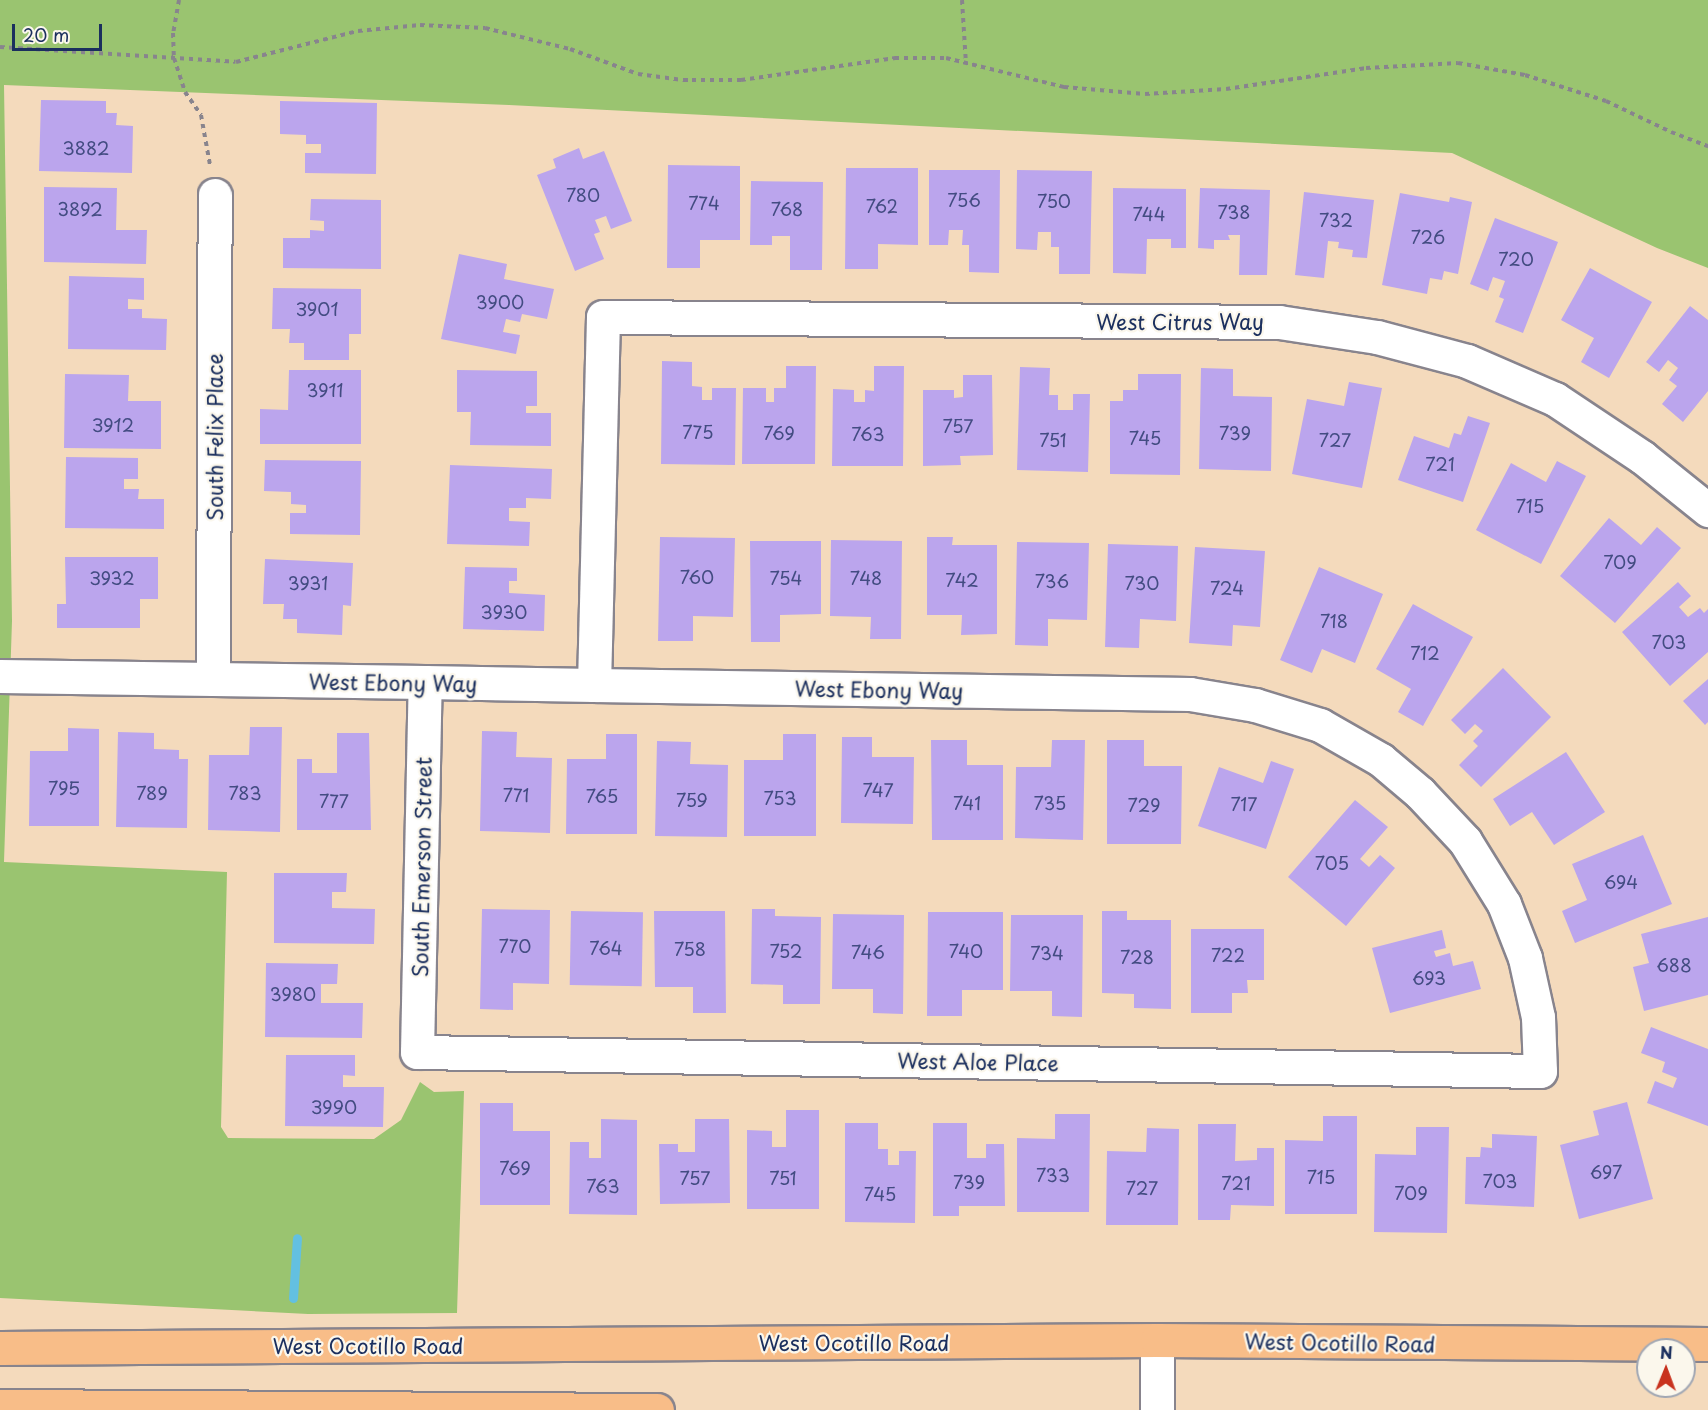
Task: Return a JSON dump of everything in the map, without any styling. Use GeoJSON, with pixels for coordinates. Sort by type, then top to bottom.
{"type":"FeatureCollection","features":[{"type":"Feature","properties":{"kind":"main road","name":"West Ocotillo Road"},"geometry":{"type":"LineString","coordinates":[[0,1348],[1157,1340],[1708,1344]]}},
{"type":"Feature","properties":{"kind":"main road"},"geometry":{"type":"LineString","coordinates":[[0,1406],[657,1410]]}},
{"type":"Feature","properties":{"kind":"street","name":"South Felix Place"},"geometry":{"type":"LineString","coordinates":[[213,679],[215,195]]}},
{"type":"Feature","properties":{"kind":"street","name":"West Citrus Way"},"geometry":{"type":"LineString","coordinates":[[594,685],[603,317],[1280,322],[1377,337],[1467,361],[1555,399],[1642,457],[1708,510]]}},
{"type":"Feature","properties":{"kind":"street","name":"West Ebony Way"},"geometry":{"type":"LineString","coordinates":[[0,676],[1190,694],[1255,705],[1320,725],[1381,759],[1420,793],[1465,841],[1504,904],[1525,958],[1538,1017],[1540,1071]]}},
{"type":"Feature","properties":{"kind":"street","name":"South Emerson Street"},"geometry":{"type":"LineString","coordinates":[[417,1052],[425,682]]}},
{"type":"Feature","properties":{"kind":"street","name":"West Aloe Place"},"geometry":{"type":"LineString","coordinates":[[417,1052],[1540,1071]]}},
{"type":"Feature","properties":{"kind":"street"},"geometry":{"type":"LineString","coordinates":[[1157,1340],[1157,1410]]}},
{"type":"Feature","properties":{"kind":"path"},"geometry":{"type":"LineString","coordinates":[[179,0],[173,33],[174,58],[185,92],[201,115],[215,195]]}},
{"type":"Feature","properties":{"kind":"path"},"geometry":{"type":"LineString","coordinates":[[962,0],[966,64]]}},
{"type":"Feature","properties":{"kind":"path"},"geometry":{"type":"LineString","coordinates":[[0,47],[236,62],[358,31],[420,25],[485,28],[570,49],[638,74],[683,80],[741,81],[895,58],[946,58],[1065,87],[1145,94],[1226,89],[1366,68],[1458,63],[1525,75],[1606,101],[1671,132],[1708,146]]}},
{"type":"Feature","properties":{"kind":"green space"},"geometry":{"type":"Polygon","coordinates":[[[0,0],[1708,0],[1708,268],[1657,248],[1452,153],[509,105],[4,85],[12,621],[4,862],[227,872],[221,1127],[228,1138],[374,1139],[401,1120],[420,1082],[434,1092],[464,1091],[457,1313],[308,1314],[0,1298],[0,0]]]}},
{"type":"Feature","properties":{"kind":"building"},"geometry":{"type":"Polygon","coordinates":[[[41,100],[106,101],[106,113],[117,113],[116,125],[133,126],[132,173],[39,171],[41,100]]]}},
{"type":"Feature","properties":{"kind":"building"},"geometry":{"type":"Polygon","coordinates":[[[280,101],[377,103],[376,174],[305,173],[305,153],[321,153],[321,144],[306,144],[306,135],[280,134],[280,101]]]}},
{"type":"Feature","properties":{"kind":"building"},"geometry":{"type":"Polygon","coordinates":[[[579,148],[583,159],[604,151],[632,221],[611,229],[606,216],[595,220],[600,232],[594,234],[604,259],[575,271],[537,175],[556,168],[553,159],[579,148]]]}},
{"type":"Feature","properties":{"kind":"building"},"geometry":{"type":"Polygon","coordinates":[[[668,165],[740,166],[740,240],[700,240],[700,268],[667,268],[668,165]]]}},
{"type":"Feature","properties":{"kind":"building"},"geometry":{"type":"Polygon","coordinates":[[[846,168],[918,168],[918,245],[878,244],[878,269],[845,269],[846,168]]]}},
{"type":"Feature","properties":{"kind":"building"},"geometry":{"type":"Polygon","coordinates":[[[929,170],[1000,170],[999,273],[969,272],[969,245],[962,245],[963,230],[949,230],[948,245],[929,245],[929,170]]]}},
{"type":"Feature","properties":{"kind":"building"},"geometry":{"type":"Polygon","coordinates":[[[1017,170],[1092,171],[1090,274],[1059,274],[1059,247],[1051,247],[1051,232],[1038,232],[1037,250],[1016,249],[1017,170]]]}},
{"type":"Feature","properties":{"kind":"building"},"geometry":{"type":"Polygon","coordinates":[[[751,181],[823,182],[822,270],[790,270],[790,236],[772,236],[772,245],[750,245],[751,181]]]}},
{"type":"Feature","properties":{"kind":"building"},"geometry":{"type":"Polygon","coordinates":[[[44,187],[117,188],[116,230],[147,230],[146,264],[44,262],[44,187]]]}},
{"type":"Feature","properties":{"kind":"building"},"geometry":{"type":"Polygon","coordinates":[[[1113,188],[1186,189],[1186,248],[1171,248],[1171,239],[1147,239],[1146,274],[1113,273],[1113,188]]]}},
{"type":"Feature","properties":{"kind":"building"},"geometry":{"type":"Polygon","coordinates":[[[1200,188],[1270,190],[1267,275],[1239,275],[1240,235],[1228,235],[1230,240],[1214,240],[1214,249],[1198,248],[1200,188]]]}},
{"type":"Feature","properties":{"kind":"building"},"geometry":{"type":"Polygon","coordinates":[[[1304,192],[1374,200],[1367,258],[1352,257],[1353,250],[1338,248],[1339,242],[1328,241],[1324,278],[1295,275],[1304,192]]]}},
{"type":"Feature","properties":{"kind":"building"},"geometry":{"type":"Polygon","coordinates":[[[1400,193],[1449,202],[1450,197],[1472,202],[1458,274],[1444,271],[1442,280],[1430,278],[1427,294],[1382,285],[1400,193]]]}},
{"type":"Feature","properties":{"kind":"building"},"geometry":{"type":"Polygon","coordinates":[[[311,199],[381,200],[381,269],[283,268],[283,238],[310,238],[310,230],[324,231],[324,221],[310,220],[311,199]]]}},
{"type":"Feature","properties":{"kind":"building"},"geometry":{"type":"Polygon","coordinates":[[[1495,218],[1558,242],[1523,333],[1495,322],[1504,299],[1499,297],[1505,281],[1493,277],[1488,291],[1470,284],[1495,218]]]}},
{"type":"Feature","properties":{"kind":"building"},"geometry":{"type":"Polygon","coordinates":[[[459,254],[507,264],[504,279],[554,289],[547,319],[522,314],[520,322],[506,319],[503,332],[520,335],[516,354],[441,339],[459,254]]]}},
{"type":"Feature","properties":{"kind":"building"},"geometry":{"type":"Polygon","coordinates":[[[1590,268],[1652,302],[1609,378],[1581,362],[1594,338],[1561,320],[1590,268]]]}},
{"type":"Feature","properties":{"kind":"building"},"geometry":{"type":"Polygon","coordinates":[[[69,276],[144,278],[144,300],[128,299],[128,309],[142,309],[142,318],[167,319],[166,350],[68,349],[69,276]]]}},
{"type":"Feature","properties":{"kind":"building"},"geometry":{"type":"Polygon","coordinates":[[[273,288],[361,289],[361,334],[349,334],[349,360],[304,360],[304,343],[289,343],[290,329],[272,329],[273,288]]]}},
{"type":"Feature","properties":{"kind":"building"},"geometry":{"type":"Polygon","coordinates":[[[1690,306],[1708,320],[1708,391],[1683,422],[1662,404],[1677,386],[1669,380],[1678,368],[1668,360],[1659,372],[1646,362],[1690,306]]]}},
{"type":"Feature","properties":{"kind":"building"},"geometry":{"type":"Polygon","coordinates":[[[662,361],[692,362],[692,386],[702,387],[702,400],[712,400],[712,388],[736,388],[735,465],[661,464],[662,361]]]}},
{"type":"Feature","properties":{"kind":"building"},"geometry":{"type":"Polygon","coordinates":[[[786,366],[816,366],[815,464],[742,464],[743,388],[766,388],[766,402],[774,402],[774,388],[786,388],[786,366]]]}},
{"type":"Feature","properties":{"kind":"building"},"geometry":{"type":"Polygon","coordinates":[[[874,366],[904,366],[903,466],[832,466],[833,389],[854,390],[854,402],[865,402],[865,390],[874,391],[874,366]]]}},
{"type":"Feature","properties":{"kind":"building"},"geometry":{"type":"Polygon","coordinates":[[[1020,367],[1050,368],[1049,395],[1058,395],[1058,410],[1073,410],[1073,394],[1090,394],[1088,472],[1017,470],[1020,367]]]}},
{"type":"Feature","properties":{"kind":"building"},"geometry":{"type":"Polygon","coordinates":[[[1201,368],[1233,369],[1233,396],[1272,397],[1271,471],[1199,469],[1201,368]]]}},
{"type":"Feature","properties":{"kind":"building"},"geometry":{"type":"Polygon","coordinates":[[[289,370],[361,370],[361,444],[260,444],[260,409],[288,410],[289,370]]]}},
{"type":"Feature","properties":{"kind":"building"},"geometry":{"type":"Polygon","coordinates":[[[457,370],[537,371],[537,406],[526,406],[526,413],[551,413],[551,446],[470,445],[471,412],[457,412],[457,370]]]}},
{"type":"Feature","properties":{"kind":"building"},"geometry":{"type":"Polygon","coordinates":[[[65,374],[129,375],[128,401],[161,401],[161,449],[64,448],[65,374]]]}},
{"type":"Feature","properties":{"kind":"building"},"geometry":{"type":"Polygon","coordinates":[[[1138,374],[1181,374],[1180,475],[1110,474],[1110,401],[1123,401],[1123,390],[1138,390],[1138,374]]]}},
{"type":"Feature","properties":{"kind":"building"},"geometry":{"type":"Polygon","coordinates":[[[963,375],[992,375],[993,455],[960,456],[961,465],[923,466],[923,390],[954,390],[954,398],[963,397],[963,375]]]}},
{"type":"Feature","properties":{"kind":"building"},"geometry":{"type":"Polygon","coordinates":[[[1349,382],[1382,388],[1362,488],[1292,474],[1307,399],[1344,406],[1349,382]]]}},
{"type":"Feature","properties":{"kind":"building"},"geometry":{"type":"Polygon","coordinates":[[[1468,416],[1490,423],[1463,502],[1398,480],[1414,436],[1449,448],[1454,433],[1461,435],[1468,416]]]}},
{"type":"Feature","properties":{"kind":"building"},"geometry":{"type":"Polygon","coordinates":[[[66,457],[138,458],[138,479],[124,479],[124,489],[139,489],[138,499],[164,499],[164,529],[65,528],[66,457]]]}},
{"type":"Feature","properties":{"kind":"building"},"geometry":{"type":"Polygon","coordinates":[[[265,460],[361,461],[360,535],[290,534],[290,513],[306,513],[306,505],[291,504],[291,492],[264,491],[265,460]]]}},
{"type":"Feature","properties":{"kind":"building"},"geometry":{"type":"Polygon","coordinates":[[[1557,461],[1586,476],[1541,564],[1476,530],[1511,463],[1546,482],[1557,461]]]}},
{"type":"Feature","properties":{"kind":"building"},"geometry":{"type":"Polygon","coordinates":[[[450,465],[552,469],[551,499],[526,498],[526,508],[509,508],[509,521],[530,522],[529,546],[447,544],[450,465]]]}},
{"type":"Feature","properties":{"kind":"building"},"geometry":{"type":"Polygon","coordinates":[[[1609,518],[1641,545],[1657,527],[1681,548],[1615,623],[1560,576],[1609,518]]]}},
{"type":"Feature","properties":{"kind":"building"},"geometry":{"type":"Polygon","coordinates":[[[660,537],[735,538],[733,617],[693,616],[693,641],[658,641],[660,537]]]}},
{"type":"Feature","properties":{"kind":"building"},"geometry":{"type":"Polygon","coordinates":[[[927,537],[953,537],[952,545],[997,545],[997,634],[961,635],[962,615],[927,615],[927,537]]]}},
{"type":"Feature","properties":{"kind":"building"},"geometry":{"type":"Polygon","coordinates":[[[831,540],[902,541],[901,639],[870,639],[871,617],[830,616],[831,540]]]}},
{"type":"Feature","properties":{"kind":"building"},"geometry":{"type":"Polygon","coordinates":[[[750,541],[821,541],[821,614],[780,615],[780,642],[751,642],[750,541]]]}},
{"type":"Feature","properties":{"kind":"building"},"geometry":{"type":"Polygon","coordinates":[[[1017,542],[1089,543],[1087,620],[1048,619],[1048,646],[1015,645],[1017,542]]]}},
{"type":"Feature","properties":{"kind":"building"},"geometry":{"type":"Polygon","coordinates":[[[1108,544],[1178,546],[1176,621],[1140,619],[1139,648],[1105,647],[1108,544]]]}},
{"type":"Feature","properties":{"kind":"building"},"geometry":{"type":"Polygon","coordinates":[[[1195,547],[1265,551],[1260,627],[1233,625],[1232,646],[1189,643],[1195,547]]]}},
{"type":"Feature","properties":{"kind":"building"},"geometry":{"type":"Polygon","coordinates":[[[65,557],[158,557],[158,599],[140,599],[140,628],[57,628],[57,604],[66,604],[65,557]]]}},
{"type":"Feature","properties":{"kind":"building"},"geometry":{"type":"Polygon","coordinates":[[[265,559],[353,563],[351,606],[343,605],[342,635],[297,633],[297,619],[283,619],[284,604],[263,604],[265,559]]]}},
{"type":"Feature","properties":{"kind":"building"},"geometry":{"type":"Polygon","coordinates":[[[465,567],[517,568],[517,581],[509,581],[509,593],[545,595],[544,631],[463,629],[465,567]]]}},
{"type":"Feature","properties":{"kind":"building"},"geometry":{"type":"Polygon","coordinates":[[[1319,567],[1383,594],[1355,663],[1322,649],[1312,673],[1280,660],[1319,567]]]}},
{"type":"Feature","properties":{"kind":"building"},"geometry":{"type":"Polygon","coordinates":[[[1678,582],[1691,596],[1679,607],[1688,617],[1700,608],[1704,613],[1708,609],[1708,652],[1670,686],[1622,632],[1678,582]]]}},
{"type":"Feature","properties":{"kind":"building"},"geometry":{"type":"Polygon","coordinates":[[[1413,604],[1473,637],[1423,726],[1398,712],[1411,689],[1376,669],[1413,604]]]}},
{"type":"Feature","properties":{"kind":"building"},"geometry":{"type":"Polygon","coordinates":[[[1503,668],[1551,717],[1481,787],[1459,765],[1478,746],[1473,741],[1483,731],[1475,724],[1465,734],[1451,720],[1503,668]]]}},
{"type":"Feature","properties":{"kind":"building"},"geometry":{"type":"Polygon","coordinates":[[[1708,679],[1708,722],[1705,725],[1683,701],[1708,679]]]}},
{"type":"Feature","properties":{"kind":"building"},"geometry":{"type":"Polygon","coordinates":[[[250,727],[282,727],[280,832],[208,830],[209,755],[249,755],[250,727]]]}},
{"type":"Feature","properties":{"kind":"building"},"geometry":{"type":"Polygon","coordinates":[[[68,728],[99,729],[99,826],[29,826],[30,751],[68,751],[68,728]]]}},
{"type":"Feature","properties":{"kind":"building"},"geometry":{"type":"Polygon","coordinates":[[[482,731],[517,732],[516,757],[552,758],[550,833],[480,831],[482,731]]]}},
{"type":"Feature","properties":{"kind":"building"},"geometry":{"type":"Polygon","coordinates":[[[118,732],[154,733],[154,749],[179,750],[179,759],[188,759],[187,828],[116,827],[118,732]]]}},
{"type":"Feature","properties":{"kind":"building"},"geometry":{"type":"Polygon","coordinates":[[[337,733],[369,733],[371,830],[297,830],[297,759],[312,759],[312,773],[337,773],[337,733]]]}},
{"type":"Feature","properties":{"kind":"building"},"geometry":{"type":"Polygon","coordinates":[[[606,734],[637,734],[637,834],[566,834],[567,759],[606,759],[606,734]]]}},
{"type":"Feature","properties":{"kind":"building"},"geometry":{"type":"Polygon","coordinates":[[[783,734],[816,734],[816,836],[744,836],[744,760],[783,760],[783,734]]]}},
{"type":"Feature","properties":{"kind":"building"},"geometry":{"type":"Polygon","coordinates":[[[842,737],[872,737],[872,757],[914,757],[913,824],[841,823],[842,737]]]}},
{"type":"Feature","properties":{"kind":"building"},"geometry":{"type":"Polygon","coordinates":[[[931,740],[967,740],[967,765],[1003,765],[1003,840],[932,840],[931,740]]]}},
{"type":"Feature","properties":{"kind":"building"},"geometry":{"type":"Polygon","coordinates":[[[1052,740],[1085,740],[1083,840],[1015,838],[1016,767],[1051,767],[1052,740]]]}},
{"type":"Feature","properties":{"kind":"building"},"geometry":{"type":"Polygon","coordinates":[[[1107,740],[1144,740],[1144,766],[1182,766],[1181,844],[1107,844],[1107,740]]]}},
{"type":"Feature","properties":{"kind":"building"},"geometry":{"type":"Polygon","coordinates":[[[657,741],[691,742],[690,764],[728,765],[727,837],[655,836],[657,741]]]}},
{"type":"Feature","properties":{"kind":"building"},"geometry":{"type":"Polygon","coordinates":[[[1566,752],[1605,812],[1554,845],[1532,812],[1510,826],[1493,799],[1566,752]]]}},
{"type":"Feature","properties":{"kind":"building"},"geometry":{"type":"Polygon","coordinates":[[[1271,761],[1294,769],[1266,849],[1198,826],[1219,767],[1263,783],[1271,761]]]}},
{"type":"Feature","properties":{"kind":"building"},"geometry":{"type":"Polygon","coordinates":[[[1355,800],[1388,827],[1360,859],[1369,867],[1380,855],[1395,868],[1346,926],[1288,877],[1355,800]]]}},
{"type":"Feature","properties":{"kind":"building"},"geometry":{"type":"Polygon","coordinates":[[[1643,835],[1672,904],[1575,943],[1562,911],[1587,900],[1572,864],[1643,835]]]}},
{"type":"Feature","properties":{"kind":"building"},"geometry":{"type":"Polygon","coordinates":[[[274,873],[347,873],[346,892],[332,892],[332,908],[375,909],[374,944],[274,943],[274,873]]]}},
{"type":"Feature","properties":{"kind":"building"},"geometry":{"type":"Polygon","coordinates":[[[482,909],[550,910],[549,984],[513,983],[513,1010],[480,1009],[482,909]]]}},
{"type":"Feature","properties":{"kind":"building"},"geometry":{"type":"Polygon","coordinates":[[[752,909],[775,909],[775,916],[821,917],[820,1004],[783,1004],[783,985],[751,984],[752,909]]]}},
{"type":"Feature","properties":{"kind":"building"},"geometry":{"type":"Polygon","coordinates":[[[571,911],[643,912],[642,986],[570,985],[571,911]]]}},
{"type":"Feature","properties":{"kind":"building"},"geometry":{"type":"Polygon","coordinates":[[[654,911],[725,911],[726,1013],[693,1013],[693,987],[655,987],[654,911]]]}},
{"type":"Feature","properties":{"kind":"building"},"geometry":{"type":"Polygon","coordinates":[[[1102,911],[1127,911],[1127,920],[1171,920],[1171,1009],[1134,1008],[1134,994],[1102,993],[1102,911]]]}},
{"type":"Feature","properties":{"kind":"building"},"geometry":{"type":"Polygon","coordinates":[[[928,912],[1003,912],[1003,990],[962,990],[962,1016],[927,1016],[928,912]]]}},
{"type":"Feature","properties":{"kind":"building"},"geometry":{"type":"Polygon","coordinates":[[[833,914],[904,915],[903,1014],[873,1013],[873,989],[832,989],[833,914]]]}},
{"type":"Feature","properties":{"kind":"building"},"geometry":{"type":"Polygon","coordinates":[[[1011,915],[1083,915],[1082,1017],[1052,1016],[1052,991],[1010,991],[1011,915]]]}},
{"type":"Feature","properties":{"kind":"building"},"geometry":{"type":"Polygon","coordinates":[[[1708,917],[1708,995],[1644,1011],[1633,967],[1649,963],[1641,934],[1708,917]]]}},
{"type":"Feature","properties":{"kind":"building"},"geometry":{"type":"Polygon","coordinates":[[[1191,929],[1264,929],[1264,980],[1247,980],[1248,993],[1232,993],[1232,1013],[1191,1013],[1191,929]]]}},
{"type":"Feature","properties":{"kind":"building"},"geometry":{"type":"Polygon","coordinates":[[[1442,930],[1446,948],[1434,951],[1436,957],[1450,953],[1453,966],[1473,961],[1481,989],[1390,1013],[1372,948],[1442,930]]]}},
{"type":"Feature","properties":{"kind":"building"},"geometry":{"type":"Polygon","coordinates":[[[266,963],[338,964],[337,984],[321,984],[321,1003],[363,1003],[362,1038],[265,1037],[266,963]]]}},
{"type":"Feature","properties":{"kind":"building"},"geometry":{"type":"Polygon","coordinates":[[[1651,1027],[1708,1049],[1708,1126],[1647,1103],[1655,1081],[1673,1088],[1677,1078],[1662,1072],[1665,1062],[1641,1053],[1651,1027]]]}},
{"type":"Feature","properties":{"kind":"building"},"geometry":{"type":"Polygon","coordinates":[[[286,1055],[355,1055],[355,1076],[343,1075],[343,1087],[384,1087],[383,1127],[285,1126],[286,1055]]]}},
{"type":"Feature","properties":{"kind":"building"},"geometry":{"type":"Polygon","coordinates":[[[1627,1102],[1653,1199],[1579,1219],[1560,1145],[1599,1135],[1593,1111],[1627,1102]]]}},
{"type":"Feature","properties":{"kind":"building"},"geometry":{"type":"Polygon","coordinates":[[[480,1103],[513,1103],[513,1131],[550,1131],[550,1205],[480,1205],[480,1103]]]}},
{"type":"Feature","properties":{"kind":"building"},"geometry":{"type":"Polygon","coordinates":[[[786,1110],[819,1110],[819,1209],[747,1209],[747,1130],[772,1131],[772,1147],[786,1147],[786,1110]]]}},
{"type":"Feature","properties":{"kind":"building"},"geometry":{"type":"Polygon","coordinates":[[[1055,1114],[1090,1114],[1089,1212],[1017,1212],[1017,1138],[1055,1139],[1055,1114]]]}},
{"type":"Feature","properties":{"kind":"building"},"geometry":{"type":"Polygon","coordinates":[[[1323,1116],[1357,1116],[1357,1214],[1285,1214],[1285,1140],[1323,1141],[1323,1116]]]}},
{"type":"Feature","properties":{"kind":"building"},"geometry":{"type":"Polygon","coordinates":[[[601,1119],[637,1120],[637,1215],[569,1214],[570,1142],[589,1142],[589,1158],[601,1158],[601,1119]]]}},
{"type":"Feature","properties":{"kind":"building"},"geometry":{"type":"Polygon","coordinates":[[[695,1119],[729,1119],[730,1203],[660,1204],[659,1144],[678,1144],[678,1152],[695,1152],[695,1119]]]}},
{"type":"Feature","properties":{"kind":"building"},"geometry":{"type":"Polygon","coordinates":[[[845,1123],[878,1123],[878,1149],[888,1149],[888,1165],[899,1165],[899,1151],[916,1151],[915,1223],[845,1222],[845,1123]]]}},
{"type":"Feature","properties":{"kind":"building"},"geometry":{"type":"Polygon","coordinates":[[[933,1123],[967,1123],[967,1158],[986,1158],[986,1144],[1004,1144],[1005,1206],[959,1206],[959,1216],[933,1216],[933,1123]]]}},
{"type":"Feature","properties":{"kind":"building"},"geometry":{"type":"Polygon","coordinates":[[[1198,1124],[1236,1124],[1235,1161],[1257,1160],[1257,1148],[1274,1148],[1274,1206],[1231,1205],[1230,1220],[1198,1220],[1198,1124]]]}},
{"type":"Feature","properties":{"kind":"building"},"geometry":{"type":"Polygon","coordinates":[[[1416,1127],[1449,1127],[1447,1233],[1374,1232],[1375,1154],[1416,1155],[1416,1127]]]}},
{"type":"Feature","properties":{"kind":"building"},"geometry":{"type":"Polygon","coordinates":[[[1147,1128],[1179,1129],[1178,1225],[1106,1225],[1107,1151],[1146,1152],[1147,1128]]]}},
{"type":"Feature","properties":{"kind":"building"},"geometry":{"type":"Polygon","coordinates":[[[1492,1134],[1537,1136],[1534,1207],[1465,1204],[1466,1157],[1480,1157],[1481,1147],[1492,1148],[1492,1134]]]}},
{"type":"Feature","properties":{"kind":"waterway"},"geometry":{"type":"LineString","coordinates":[[293,1298],[297,1238]]}}]}
